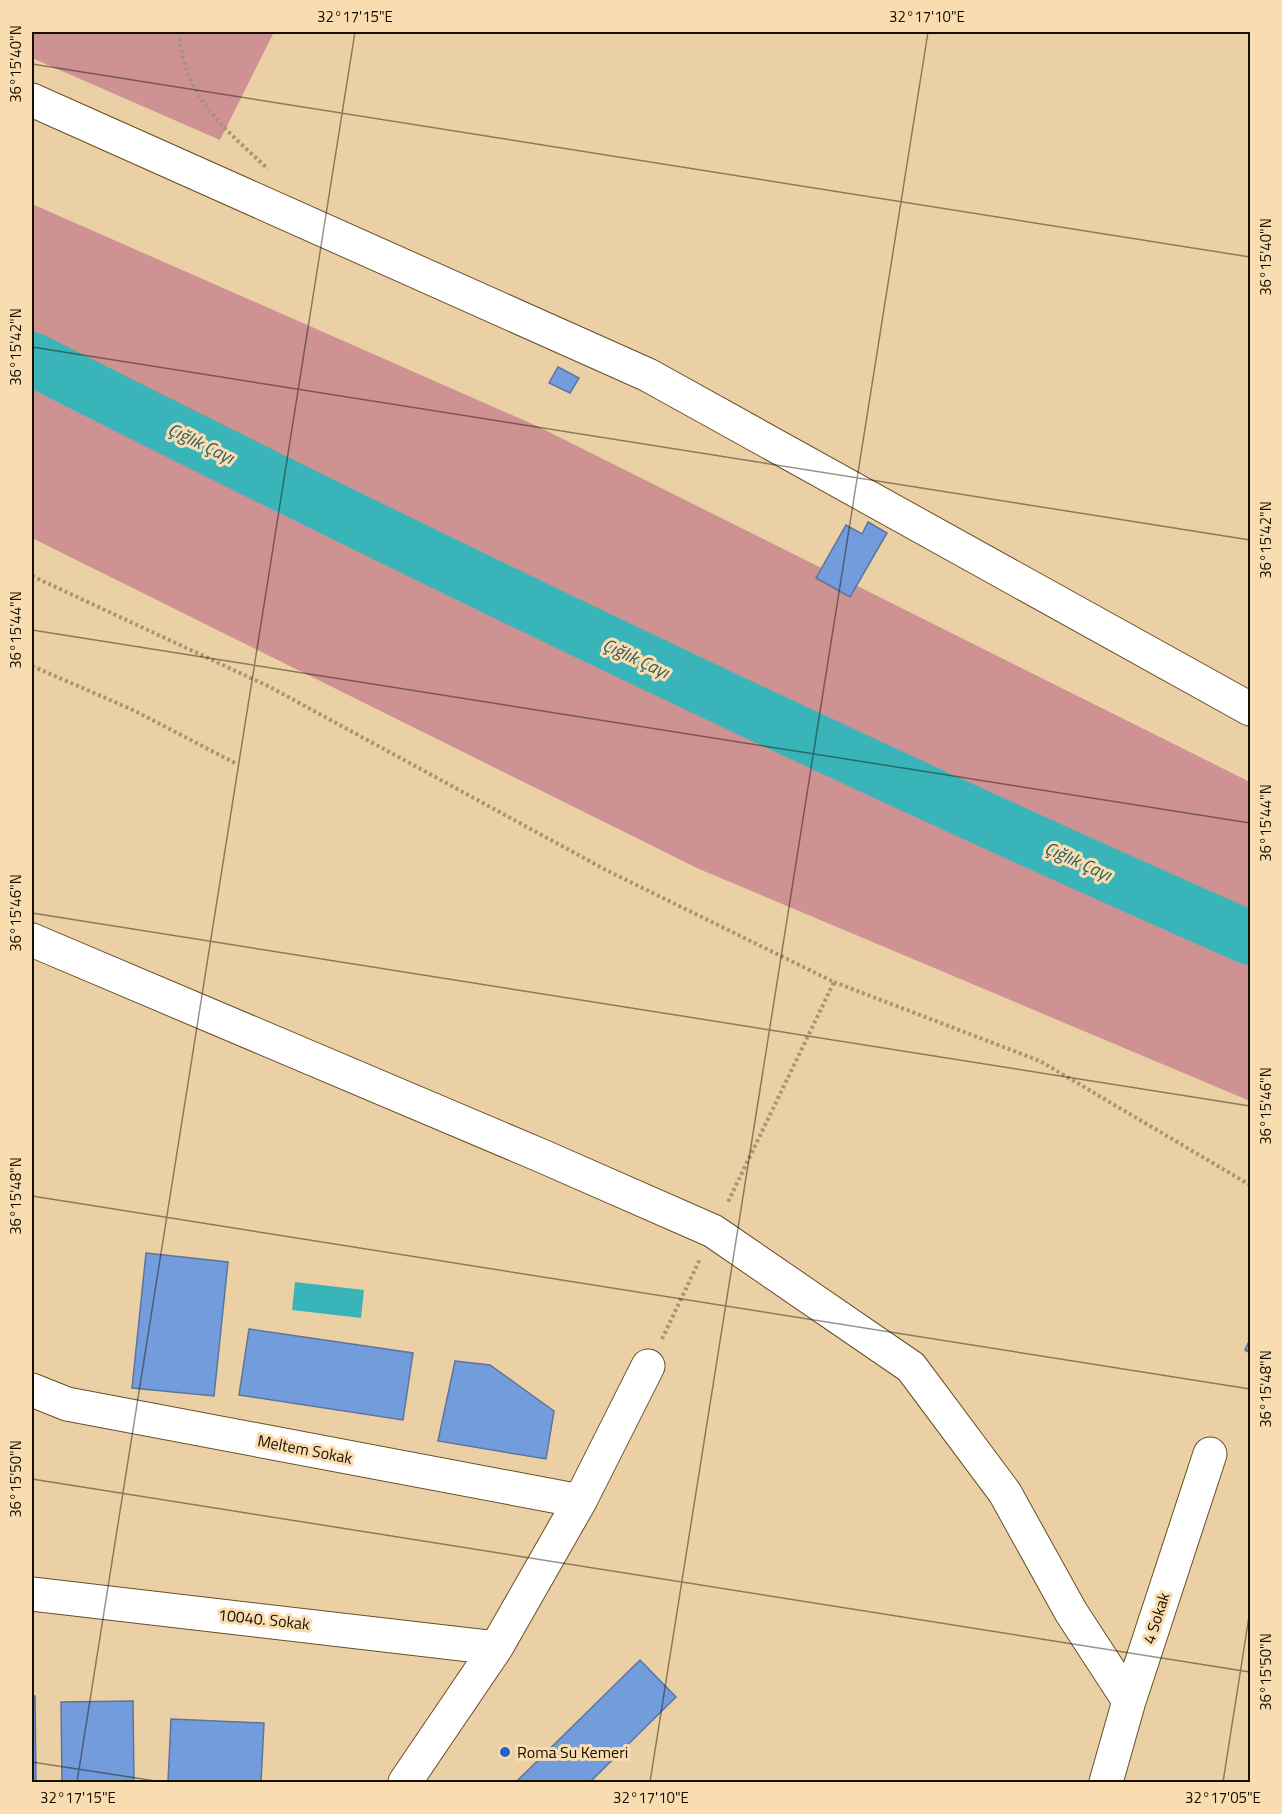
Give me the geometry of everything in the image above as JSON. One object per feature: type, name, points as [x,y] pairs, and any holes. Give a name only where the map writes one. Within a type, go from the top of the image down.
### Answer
[{"type":"street","points":[[32,100],[648,375],[1251,709]]},
{"type":"street","points":[[32,940],[543,1156],[713,1232],[911,1367],[1005,1492],[1071,1612],[1129,1701]]},
{"type":"street","points":[[405,1782],[496,1648],[580,1501],[648,1366]]},
{"type":"street","name":"Meltem Sokak","points":[[32,1390],[67,1404],[580,1501]]},
{"type":"street","name":"4 Sokak","points":[[1106,1782],[1129,1701],[1210,1454]]},
{"type":"street","name":"10040. Sokak","points":[[32,1594],[496,1648]]},
{"type":"path","points":[[179,32],[191,85],[219,124],[270,171]]},
{"type":"path","points":[[32,576],[270,687],[606,870],[834,982],[1041,1061],[1238,1180],[1251,1185]]},
{"type":"path","points":[[32,666],[133,710],[235,763]]},
{"type":"path","points":[[648,1366],[834,982]]},
{"type":"shaded area","points":[[32,32],[274,32],[220,140],[32,58]]},
{"type":"shaded area","points":[[32,204],[537,426],[1250,782],[1250,1101],[699,869],[32,538]]},
{"type":"water","points":[[295,1282],[364,1290],[361,1318],[292,1310]]},
{"type":"building","points":[[558,367],[579,378],[570,393],[549,383]]},
{"type":"building","points":[[868,522],[887,533],[850,597],[816,578],[846,525],[862,534]]},
{"type":"building","points":[[146,1253],[228,1262],[214,1396],[132,1388]]},
{"type":"building","points":[[249,1329],[413,1353],[403,1420],[239,1395]]},
{"type":"building","points":[[1250,1339],[1250,1353],[1245,1350]]},
{"type":"building","points":[[455,1361],[490,1365],[554,1411],[546,1459],[438,1441]]},
{"type":"building","points":[[640,1660],[676,1697],[590,1782],[516,1782]]},
{"type":"building","points":[[32,1696],[35,1696],[36,1782],[32,1782]]},
{"type":"building","points":[[133,1701],[134,1782],[62,1782],[61,1702]]},
{"type":"building","points":[[171,1719],[264,1723],[261,1782],[168,1782]]},
{"type":"waterway","name":"Çığlık Çayı","points":[[32,359],[334,510],[637,657],[942,800],[1250,938]]},
{"type":"place","name":"Roma Su Kemeri","points":[[505,1752]]}]
